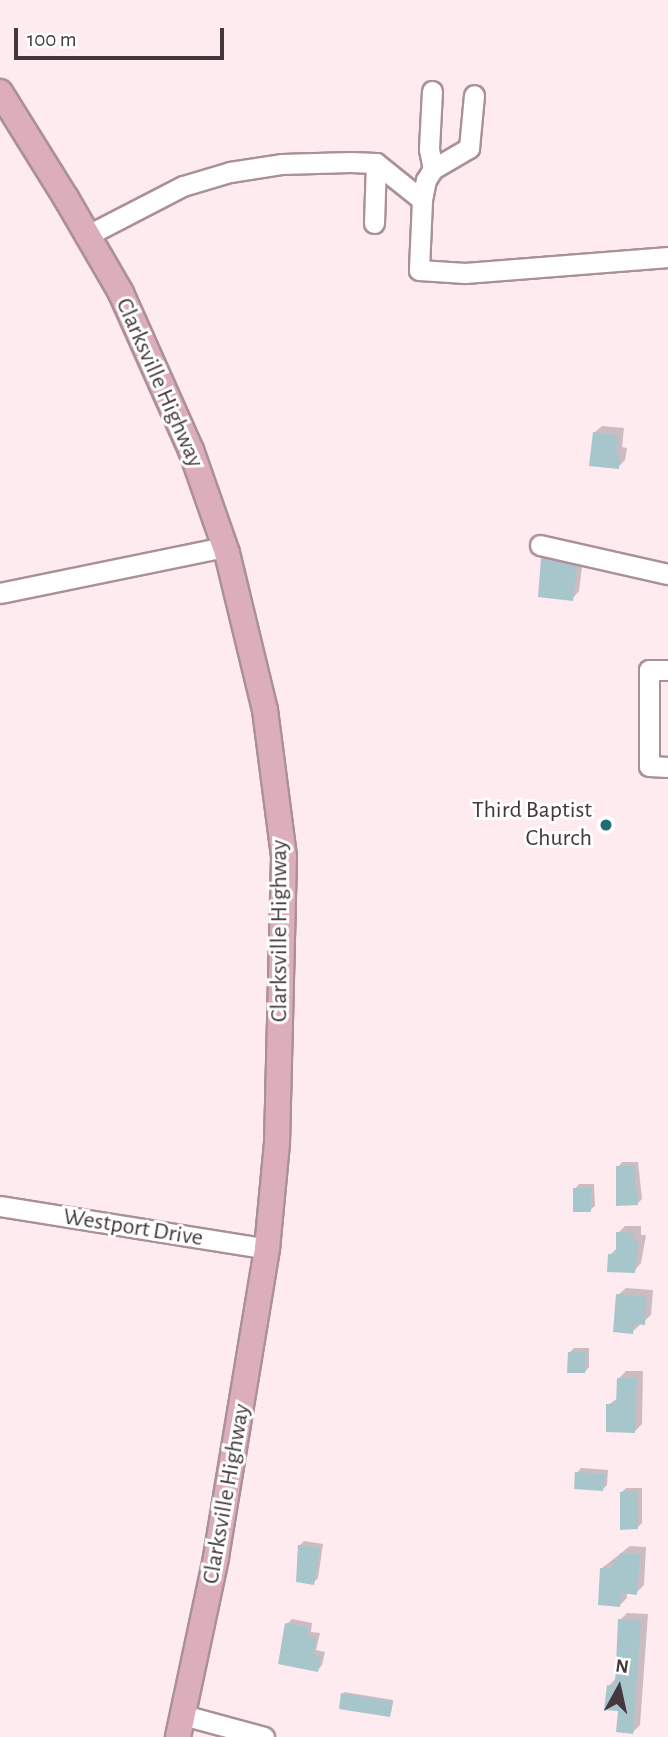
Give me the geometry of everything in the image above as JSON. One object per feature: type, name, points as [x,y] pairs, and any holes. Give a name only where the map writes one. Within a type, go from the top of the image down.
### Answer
[{"type":"main road","name":"Clarksville Highway","points":[[0,92],[121,293],[191,450],[225,547],[265,710],[284,857],[277,1143],[267,1249],[216,1558],[180,1726]]},
{"type":"street","points":[[432,91],[429,149],[433,169]]},
{"type":"street","points":[[474,94],[469,148],[433,169],[426,180],[422,200],[419,270],[465,273],[668,257]]},
{"type":"street","points":[[88,235],[183,186],[230,172],[282,164],[376,163],[422,200]]},
{"type":"street","points":[[374,223],[376,163]]},
{"type":"street","points":[[540,545],[668,574]]},
{"type":"street","points":[[0,593],[225,547]]},
{"type":"street","points":[[668,670],[649,670],[649,766],[668,767]]},
{"type":"street","name":"Westport Drive","points":[[0,1206],[267,1249]]},
{"type":"street","points":[[180,1726],[264,1737]]},
{"type":"building","points":[[593,432],[618,435],[616,454],[620,455],[619,469],[589,466]]},
{"type":"building","points":[[541,558],[577,566],[573,601],[538,597]]},
{"type":"building","points":[[616,1166],[634,1166],[638,1205],[616,1206]]},
{"type":"building","points":[[573,1188],[591,1188],[591,1212],[573,1212]]},
{"type":"building","points":[[616,1232],[634,1233],[634,1241],[639,1241],[635,1273],[607,1272],[608,1254],[616,1254]]},
{"type":"building","points":[[616,1294],[647,1297],[645,1325],[634,1324],[633,1334],[613,1332]]},
{"type":"building","points":[[568,1352],[585,1352],[585,1373],[567,1373]]},
{"type":"building","points":[[617,1378],[637,1378],[635,1433],[606,1432],[606,1404],[616,1404]]},
{"type":"building","points":[[575,1472],[605,1474],[603,1491],[574,1489]]},
{"type":"building","points":[[638,1491],[638,1529],[620,1530],[620,1492]]},
{"type":"building","points":[[298,1545],[320,1548],[314,1585],[296,1582]]},
{"type":"building","points":[[620,1553],[640,1554],[637,1595],[621,1593],[620,1607],[598,1605],[600,1568],[612,1568],[613,1560],[620,1560]]},
{"type":"building","points":[[618,1619],[641,1621],[633,1734],[616,1732],[618,1711],[604,1710],[607,1685],[615,1686]]},
{"type":"building","points":[[285,1623],[309,1627],[307,1636],[316,1638],[313,1655],[321,1656],[318,1672],[278,1664]]},
{"type":"building","points":[[341,1693],[393,1702],[390,1717],[339,1709]]},
{"type":"place","name":"Third Baptist Church","points":[[606,825]]}]
